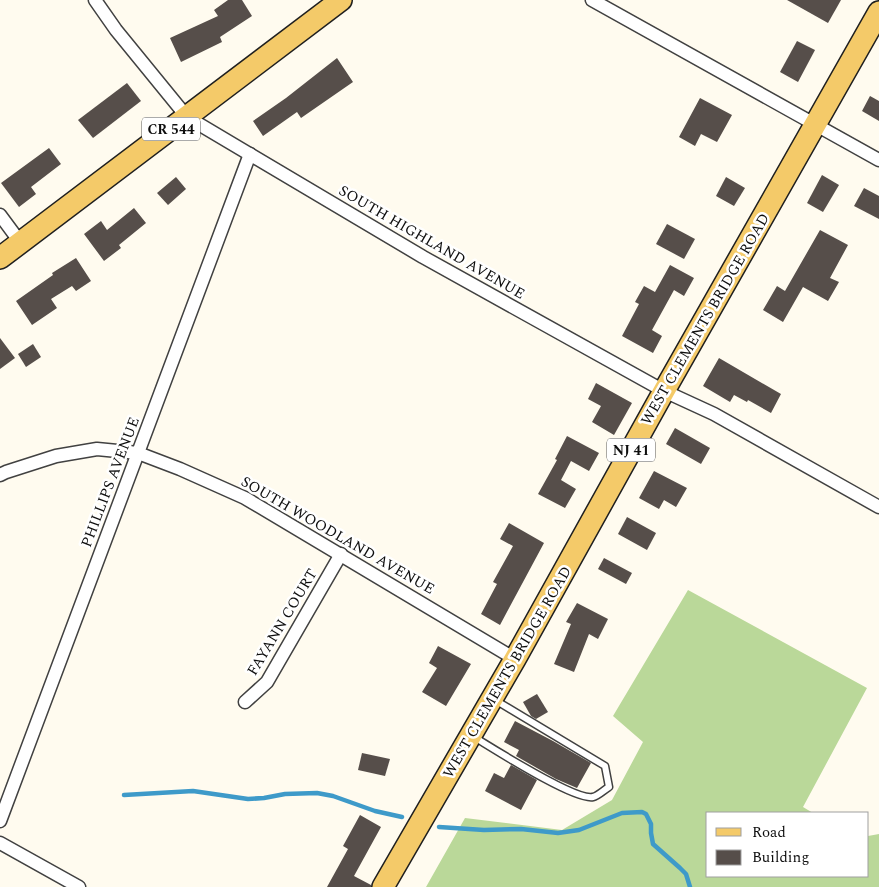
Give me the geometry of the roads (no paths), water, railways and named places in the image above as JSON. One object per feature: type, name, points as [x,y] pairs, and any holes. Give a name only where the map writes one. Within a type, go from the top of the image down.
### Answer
[{"type":"main road","name":"CR 544","points":[[0,258],[340,0]]},
{"type":"main road","name":"WEST CLEMENTS BRIDGE ROAD","points":[[383,887],[515,658],[879,12]]},
{"type":"street","points":[[95,0],[116,30],[187,117]]},
{"type":"street","points":[[592,0],[879,160]]},
{"type":"street","name":"SOUTH HIGHLAND AVENUE","points":[[187,117],[423,257],[664,391],[714,414],[879,507]]},
{"type":"street","name":"PHILLIPS AVENUE","points":[[0,821],[250,154]]},
{"type":"street","points":[[0,215],[20,242]]},
{"type":"street","name":"SOUTH WOODLAND AVENUE","points":[[0,475],[56,456],[97,449],[138,453],[180,468],[245,498],[515,658]]},
{"type":"street","name":"FAYANN COURT","points":[[246,702],[267,682],[340,554]]},
{"type":"street","points":[[0,843],[79,887]]},
{"type":"lane","points":[[471,735],[532,772],[578,795],[593,797],[609,786],[605,766],[492,698]]},
{"type":"waterway","points":[[124,795],[193,791],[248,799],[285,794],[317,793],[333,796],[375,811],[402,817]]},
{"type":"waterway","points":[[439,827],[484,830],[521,829],[558,833],[579,830],[622,813],[642,812],[646,814],[651,824],[653,844],[686,874],[690,887]]}]
